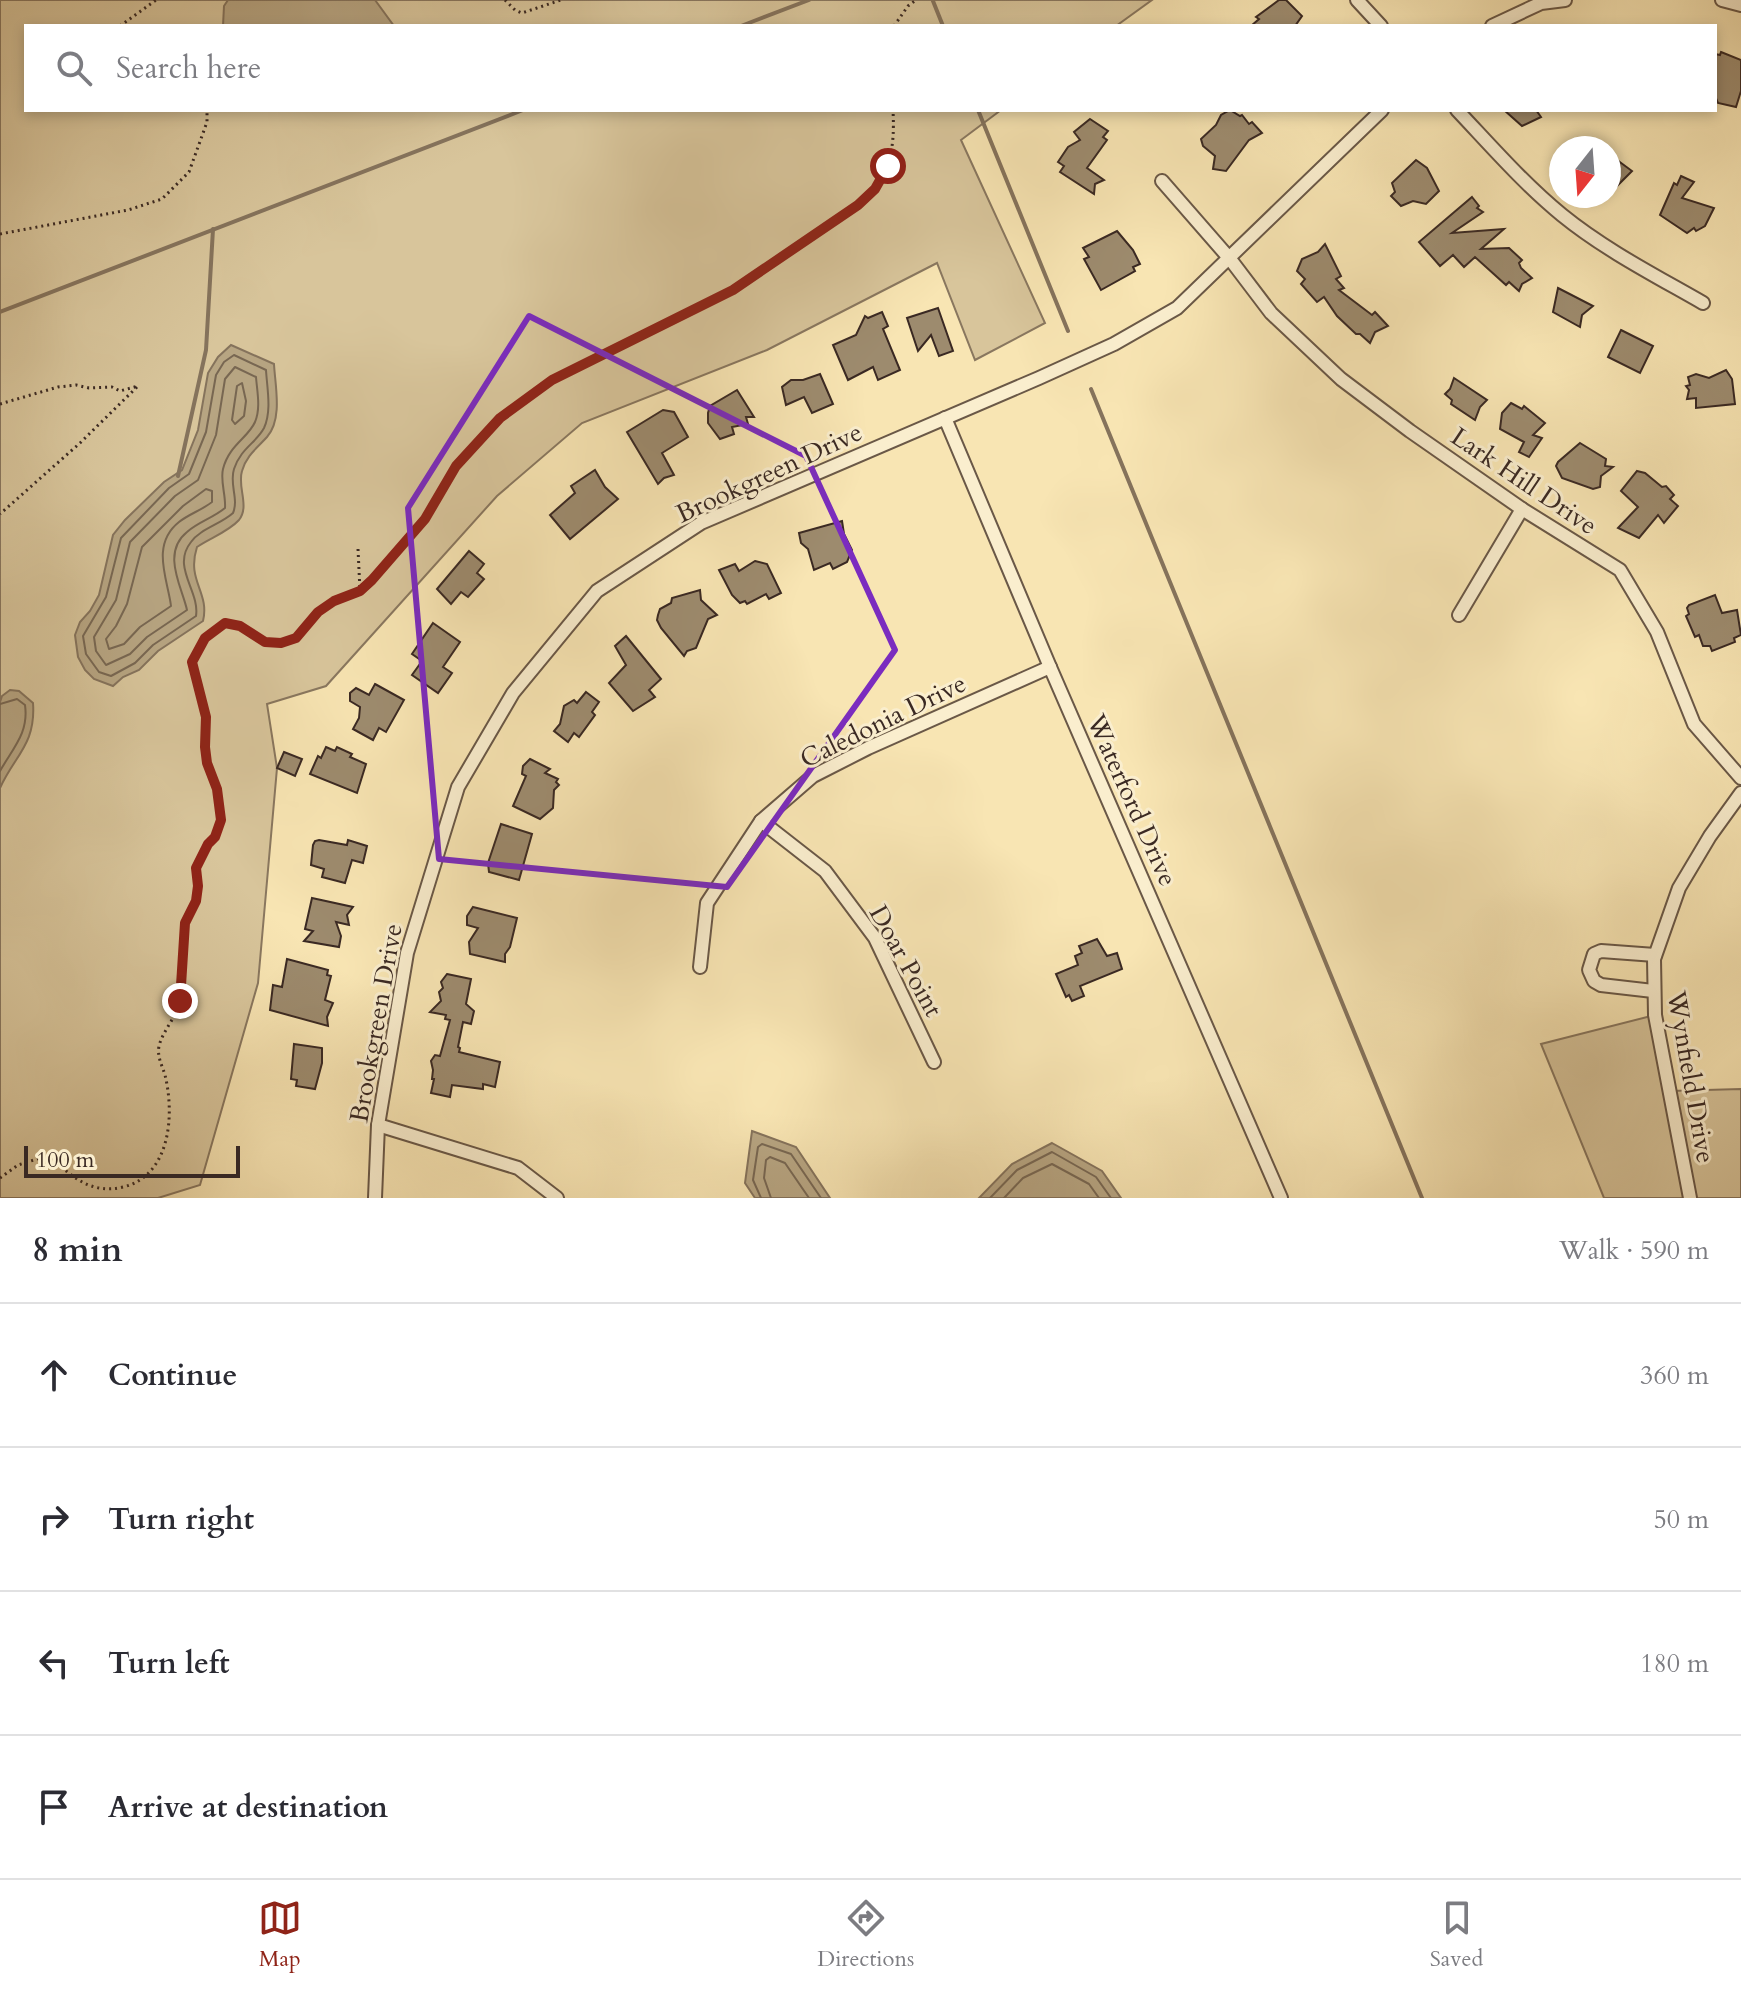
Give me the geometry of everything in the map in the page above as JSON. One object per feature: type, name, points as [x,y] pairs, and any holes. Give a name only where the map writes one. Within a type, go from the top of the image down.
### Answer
[{"type":"street","points":[[1357,0],[1379,24]]},
{"type":"street","points":[[1496,24],[1541,3],[1565,0]]},
{"type":"street","points":[[1722,0],[1741,5]]},
{"type":"street","name":"Brookgreen Drive","points":[[375,1198],[378,1125],[407,953],[458,787],[513,693],[597,591],[701,523],[1114,344],[1177,308],[1380,112]]},
{"type":"street","points":[[1459,112],[1516,173],[1562,215],[1621,255],[1703,303]]},
{"type":"street","name":"Lark Hill Drive","points":[[1162,181],[1230,259],[1271,313],[1341,379],[1522,509],[1620,570],[1657,632],[1694,724],[1741,778]]},
{"type":"street","name":"Waterford Drive","points":[[945,418],[1281,1198]]},
{"type":"street","points":[[1459,615],[1522,509]]},
{"type":"street","name":"Caledonia Drive","points":[[700,967],[707,903],[761,821],[813,776],[868,748],[1050,667]]},
{"type":"street","name":"Wynfield Drive","points":[[1690,1198],[1655,1015],[1655,955],[1679,888],[1710,836],[1741,793]]},
{"type":"street","name":"Doar Point","points":[[761,821],[825,871],[875,938],[934,1062]]},
{"type":"street","points":[[1653,991],[1601,985],[1594,981],[1589,970],[1594,954],[1601,951],[1655,955]]},
{"type":"street","points":[[378,1125],[518,1168],[557,1198]]},
{"type":"path","points":[[123,24],[156,0]]},
{"type":"path","points":[[505,0],[522,13],[561,0]]},
{"type":"path","points":[[895,24],[916,0]]},
{"type":"path","points":[[0,234],[128,210],[162,199],[189,172],[207,122],[207,112]]},
{"type":"path","points":[[0,1178],[18,1165],[50,1155],[68,1175],[89,1186],[116,1189],[138,1184],[154,1170],[165,1149],[168,1103],[165,1076],[158,1056],[159,1046],[180,1001],[185,923],[196,901],[196,868],[215,837],[221,820],[217,789],[207,763],[206,717],[192,662],[205,638],[225,623],[240,626],[265,642],[281,643],[296,638],[318,612],[334,601],[360,591],[425,519],[456,466],[500,418],[552,380],[733,290],[858,205],[875,189],[888,166],[892,152],[893,112]]},
{"type":"path","points":[[0,404],[58,387],[112,387],[120,391],[138,386],[0,514]]},
{"type":"path","points":[[358,549],[360,591]]},
{"type":"highlighted area","points":[[529,316],[806,456],[895,650],[727,887],[439,859],[408,508]]},
{"type":"shaded area","points":[[0,0],[1152,0],[1119,24],[24,24],[24,112],[998,112],[961,140],[1045,323],[975,360],[937,263],[767,350],[582,423],[497,496],[326,686],[267,704],[277,768],[258,983],[200,1185],[158,1198],[0,1198]]},
{"type":"shaded area","points":[[1655,1015],[1670,1091],[1741,1089],[1741,1198],[1604,1198],[1541,1044]]},
{"type":"water","points":[[228,0],[375,0],[393,24],[223,24],[224,6]]},
{"type":"water","points":[[231,345],[274,364],[277,412],[272,430],[244,466],[241,477],[242,515],[235,524],[197,547],[194,569],[203,602],[203,621],[113,686],[94,679],[78,657],[75,635],[80,622],[99,595],[113,535],[164,482],[182,470],[198,430],[208,373],[218,357]]},
{"type":"water","points":[[10,690],[19,691],[33,703],[33,717],[28,739],[0,788],[0,702]]},
{"type":"water","points":[[752,1131],[796,1147],[830,1198],[755,1198],[745,1183]]},
{"type":"water","points":[[1052,1143],[1102,1171],[1121,1198],[979,1198],[1012,1164]]},
{"type":"building","points":[[1279,0],[1286,0],[1302,16],[1296,24],[1253,24],[1259,19],[1256,17]]},
{"type":"building","points":[[1721,52],[1741,60],[1741,91],[1736,107],[1717,101],[1717,54]]},
{"type":"building","points":[[1233,112],[1242,115],[1262,133],[1249,140],[1226,171],[1213,169],[1215,156],[1203,146],[1201,139],[1216,125],[1221,115]]},
{"type":"building","points":[[1506,112],[1537,112],[1541,117],[1522,126]]},
{"type":"building","points":[[1090,119],[1108,131],[1103,137],[1107,140],[1087,168],[1104,180],[1095,184],[1094,194],[1060,172],[1064,166],[1058,162],[1068,147],[1080,140],[1074,132]]},
{"type":"building","points":[[1416,160],[1427,168],[1439,191],[1426,204],[1413,201],[1401,206],[1391,196],[1395,192],[1392,183]]},
{"type":"building","points":[[1621,163],[1632,171],[1621,182]]},
{"type":"building","points":[[1681,176],[1694,182],[1682,198],[1714,208],[1705,226],[1687,233],[1660,215],[1674,183],[1677,185]]},
{"type":"building","points":[[1472,197],[1479,206],[1477,208],[1483,212],[1452,233],[1504,229],[1481,249],[1509,248],[1522,260],[1519,263],[1521,268],[1532,278],[1522,284],[1519,291],[1509,282],[1506,285],[1475,257],[1464,267],[1453,255],[1440,266],[1419,242]]},
{"type":"building","points":[[1117,231],[1140,264],[1133,267],[1135,271],[1101,290],[1084,259],[1089,257],[1083,248]]},
{"type":"building","points":[[1325,244],[1341,276],[1336,279],[1344,288],[1339,290],[1372,315],[1375,312],[1388,326],[1375,332],[1370,343],[1337,316],[1324,297],[1317,302],[1301,284],[1305,279],[1297,271],[1302,259],[1318,252]]},
{"type":"building","points":[[1558,288],[1593,306],[1582,315],[1580,327],[1553,312]]},
{"type":"building","points":[[938,308],[953,351],[939,356],[931,335],[918,351],[907,318]]},
{"type":"building","points":[[882,312],[888,326],[883,329],[900,370],[878,380],[873,367],[848,380],[833,345],[856,335],[865,316],[868,318]]},
{"type":"building","points":[[1621,330],[1653,346],[1640,373],[1608,357]]},
{"type":"building","points":[[1726,370],[1732,379],[1735,404],[1696,408],[1696,398],[1687,399],[1688,377],[1696,374],[1709,378]]},
{"type":"building","points":[[820,374],[833,404],[812,413],[804,397],[786,405],[782,387],[791,380],[803,380]]},
{"type":"building","points":[[1454,378],[1487,400],[1480,407],[1475,420],[1451,404],[1452,400],[1445,394]]},
{"type":"building","points":[[737,390],[754,417],[746,417],[748,424],[732,427],[734,434],[720,439],[708,423],[710,406]]},
{"type":"building","points":[[1511,403],[1522,409],[1524,406],[1545,423],[1533,435],[1542,438],[1529,457],[1519,452],[1524,442],[1500,429],[1502,413]]},
{"type":"building","points":[[663,410],[674,412],[688,437],[662,453],[674,475],[658,484],[627,432]]},
{"type":"building","points":[[1580,443],[1606,459],[1605,466],[1613,467],[1601,476],[1600,487],[1593,489],[1562,478],[1556,466]]},
{"type":"building","points":[[595,470],[605,487],[618,499],[570,539],[550,515],[575,493],[571,486]]},
{"type":"building","points":[[1637,471],[1645,473],[1662,487],[1666,486],[1674,495],[1670,499],[1678,506],[1664,523],[1658,515],[1639,538],[1618,528],[1638,507],[1621,491]]},
{"type":"building","points":[[842,521],[852,550],[847,562],[833,569],[830,563],[814,570],[799,533]]},
{"type":"building","points":[[469,551],[484,564],[477,573],[484,579],[468,597],[461,592],[451,604],[437,589]]},
{"type":"building","points":[[755,561],[767,564],[781,593],[769,599],[766,594],[747,604],[745,601],[740,603],[732,595],[719,570],[735,564],[739,571]]},
{"type":"building","points":[[700,590],[701,600],[717,615],[708,619],[696,648],[687,651],[684,656],[661,628],[658,615],[660,609],[671,603],[672,598]]},
{"type":"building","points":[[1715,595],[1722,613],[1737,610],[1741,635],[1734,638],[1735,642],[1712,651],[1710,646],[1703,646],[1699,635],[1695,637],[1686,616],[1689,605]]},
{"type":"building","points":[[433,623],[460,642],[443,667],[452,673],[438,693],[412,675],[422,661],[412,654]]},
{"type":"building","points":[[626,636],[661,679],[649,690],[655,697],[633,711],[609,683],[626,665],[615,646]]},
{"type":"building","points":[[375,684],[404,700],[386,732],[379,728],[373,740],[353,729],[360,707],[350,701],[350,693],[356,688],[369,695]]},
{"type":"building","points":[[586,692],[599,702],[592,712],[595,715],[579,737],[574,733],[568,742],[554,731],[560,724],[564,706],[574,700],[577,703]]},
{"type":"building","points":[[326,747],[335,751],[337,747],[366,764],[357,793],[310,774]]},
{"type":"building","points":[[284,752],[302,759],[295,776],[277,768]]},
{"type":"building","points":[[530,759],[550,769],[545,773],[558,779],[556,782],[559,785],[554,790],[553,808],[540,819],[513,806],[526,776],[522,774],[523,766]]},
{"type":"building","points":[[501,824],[532,834],[519,880],[489,872],[488,863]]},
{"type":"building","points":[[319,840],[347,845],[348,840],[367,846],[363,863],[352,860],[345,883],[322,877],[324,869],[311,865],[313,845]]},
{"type":"building","points":[[312,898],[353,907],[347,915],[349,925],[336,922],[341,936],[339,947],[304,941],[313,931],[305,929]]},
{"type":"building","points":[[473,907],[517,918],[505,962],[470,954],[469,942],[478,928],[467,925],[467,916]]},
{"type":"building","points":[[1097,939],[1107,956],[1117,953],[1122,969],[1080,986],[1084,996],[1072,1001],[1069,995],[1066,997],[1056,974],[1078,965],[1075,956],[1082,953],[1079,946]]},
{"type":"building","points":[[287,959],[328,970],[327,975],[331,976],[325,1000],[333,1003],[327,1017],[328,1026],[270,1010],[273,985],[282,987]]},
{"type":"building","points":[[447,974],[471,979],[466,1004],[474,1011],[471,1024],[463,1022],[459,1052],[500,1062],[495,1087],[483,1084],[483,1089],[452,1085],[450,1097],[431,1093],[434,1079],[431,1061],[435,1055],[440,1056],[450,1020],[445,1019],[446,1015],[430,1012],[441,1001],[441,982]]},
{"type":"building","points":[[294,1044],[322,1048],[322,1063],[315,1089],[296,1086],[297,1080],[291,1079]]},
{"type":"waterway","points":[[746,24],[809,0]]},
{"type":"waterway","points":[[933,1],[942,24]]},
{"type":"waterway","points":[[0,312],[518,112]]},
{"type":"waterway","points":[[979,112],[1068,331]]},
{"type":"waterway","points":[[178,476],[206,350],[213,229]]},
{"type":"waterway","points":[[1091,389],[1422,1198]]},
{"type":"route","points":[[180,1001],[185,923],[196,901],[196,868],[215,837],[221,820],[217,789],[207,763],[206,717],[192,662],[205,638],[225,623],[240,626],[265,642],[281,643],[296,638],[318,612],[334,601],[360,591],[372,580],[425,519],[456,466],[500,418],[552,380],[733,290],[858,205],[875,189],[888,166]]}]
